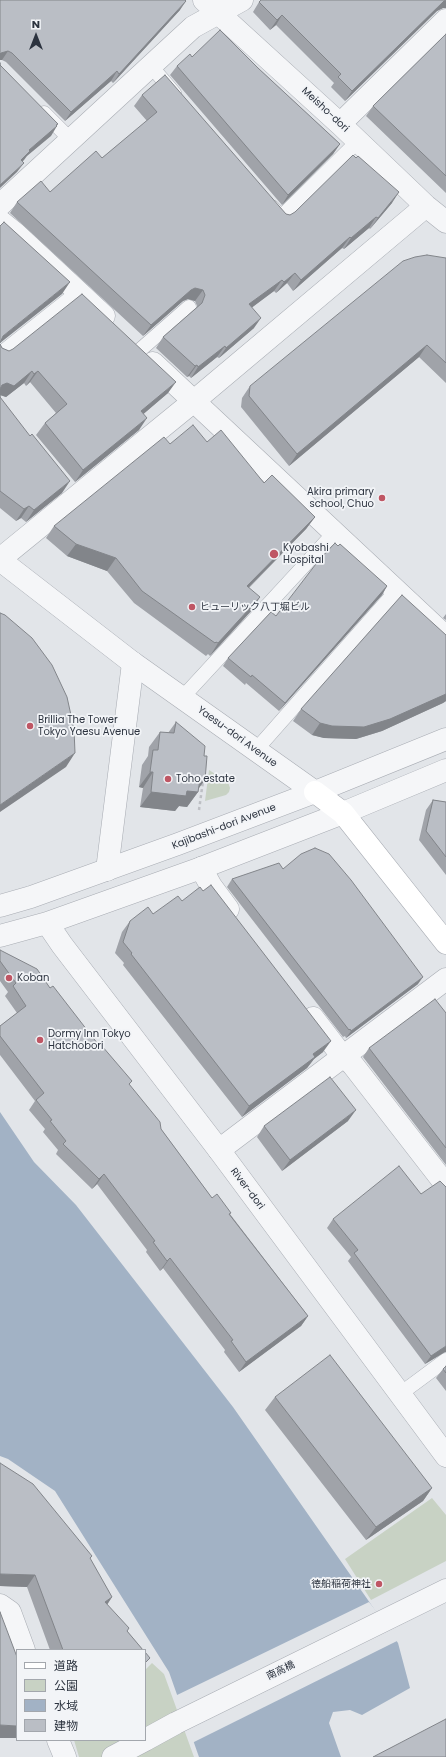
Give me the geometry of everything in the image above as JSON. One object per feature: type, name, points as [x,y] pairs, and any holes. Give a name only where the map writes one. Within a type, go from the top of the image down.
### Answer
[{"type":"main road","name":"Yaesu-dori Avenue","points":[[315,792],[343,813],[446,943]]},
{"type":"street","points":[[0,206],[193,27],[211,7],[242,0]]},
{"type":"street","name":"Meisho-dori","points":[[211,7],[340,124],[426,206],[446,222]]},
{"type":"street","points":[[340,124],[446,20]]},
{"type":"street","points":[[0,559],[71,491],[194,401],[426,206]]},
{"type":"street","points":[[0,221],[15,233],[446,637]]},
{"type":"street","name":"Yaesu-dori Avenue","points":[[0,559],[133,663],[255,751],[315,792]]},
{"type":"street","points":[[107,870],[133,663]]},
{"type":"street","name":"Kajibashi-dori Avenue","points":[[0,906],[107,870],[315,792],[446,739]]},
{"type":"street","points":[[0,936],[47,923],[201,868],[343,813],[446,770]]},
{"type":"street","points":[[201,868],[211,886],[240,923]]},
{"type":"street","name":"River-dori","points":[[47,923],[446,1456]]},
{"type":"street","points":[[218,1150],[446,979]]},
{"type":"street","points":[[302,1004],[336,1048],[353,1065],[446,1185]]},
{"type":"street","name":"南高橋","points":[[146,1739],[176,1723],[446,1590]]},
{"type":"street","points":[[0,1605],[10,1612],[24,1649]]},
{"type":"street","points":[[58,1741],[64,1757]]},
{"type":"street","name":"南高橋","points":[[113,1757],[143,1741]]},
{"type":"lane","points":[[151,66],[182,102]]},
{"type":"lane","points":[[33,101],[71,140]]},
{"type":"lane","points":[[265,199],[281,217],[358,141]]},
{"type":"lane","points":[[0,354],[78,292]]},
{"type":"lane","points":[[140,350],[189,307]]},
{"type":"lane","points":[[182,698],[334,532]]},
{"type":"lane","points":[[255,751],[397,590]]},
{"type":"lane","points":[[400,1394],[446,1360]]},
{"type":"path","points":[[199,812],[204,774]]},
{"type":"green space","points":[[209,770],[228,782],[230,788],[226,795],[205,801]]},
{"type":"green space","points":[[432,1498],[446,1515],[446,1561],[371,1600],[345,1559]]},
{"type":"green space","points":[[152,1663],[164,1674],[194,1757],[79,1757],[74,1741],[146,1741],[146,1669]]},
{"type":"water","points":[[0,1112],[34,1162],[76,1205],[233,1407],[398,1643],[410,1688],[362,1715],[350,1710],[333,1712],[329,1723],[341,1757],[199,1757],[169,1672],[55,1491],[8,1459],[0,1456]]},
{"type":"pier","points":[[369,1602],[399,1640],[192,1743],[175,1696]]},
{"type":"building","points":[[0,0],[186,1],[119,74],[117,71],[71,112],[12,53],[8,51],[0,54]]},
{"type":"building","points":[[261,0],[446,0],[352,91],[338,77],[341,74],[282,15],[277,20],[259,2]]},
{"type":"building","points":[[220,30],[258,68],[340,144],[288,195],[177,66],[190,54],[192,57]]},
{"type":"building","points":[[446,34],[446,176],[373,106]]},
{"type":"building","points":[[0,65],[58,124],[29,150],[30,151],[21,160],[24,163],[0,185]]},
{"type":"building","points":[[165,75],[286,214],[290,215],[295,212],[353,155],[356,158],[358,156],[399,192],[378,218],[376,217],[351,238],[350,237],[301,280],[295,273],[284,282],[282,280],[249,304],[261,318],[226,348],[225,346],[198,367],[163,337],[202,303],[205,295],[203,290],[195,288],[191,290],[151,325],[17,202],[41,181],[50,192],[96,151],[102,158],[157,112],[142,95]]},
{"type":"building","points":[[4,222],[70,282],[3,336],[0,343],[0,226]]},
{"type":"building","points":[[427,255],[446,258],[446,363],[427,345],[297,454],[249,396],[250,386],[403,261]]},
{"type":"building","points":[[82,294],[176,382],[141,411],[147,418],[83,470],[45,423],[67,404],[38,371],[34,374],[32,371],[14,386],[7,383],[2,385],[0,389],[0,344],[2,348],[9,351],[13,349]]},
{"type":"building","points":[[0,397],[30,436],[32,434],[70,481],[34,510],[29,506],[24,509],[0,491]]},
{"type":"building","points":[[193,425],[207,442],[221,430],[264,483],[272,475],[315,517],[247,586],[260,597],[218,643],[215,643],[142,591],[116,558],[76,544],[54,526],[164,437],[170,444]]},
{"type":"building","points":[[335,543],[338,546],[340,544],[387,586],[285,703],[252,675],[251,677],[228,658],[271,612],[276,616],[319,560]]},
{"type":"building","points":[[402,595],[446,635],[446,694],[390,719],[364,727],[332,726],[320,723],[301,709]]},
{"type":"building","name":"Brillia The Tower Tokyo Yaesu Avenue","points":[[0,613],[5,615],[32,638],[52,665],[67,697],[74,729],[75,753],[0,805]]},
{"type":"building","name":"Toho estate","points":[[176,722],[205,746],[204,756],[207,756],[205,780],[200,779],[198,792],[187,791],[186,796],[151,792],[153,772],[150,772],[153,750],[158,750],[160,732],[174,733]]},
{"type":"building","points":[[433,800],[446,802],[446,857],[426,831]]},
{"type":"building","points":[[315,848],[329,854],[351,880],[423,977],[351,1031],[232,879],[279,863],[283,869],[301,854]]},
{"type":"building","points":[[211,885],[331,1041],[313,1054],[315,1057],[249,1106],[123,942],[130,921],[148,907],[153,914],[178,896],[182,901],[200,887],[203,891]]},
{"type":"building","points":[[0,950],[37,969],[50,988],[53,986],[101,1048],[102,1046],[132,1081],[129,1084],[160,1122],[161,1129],[212,1198],[217,1194],[231,1213],[229,1214],[308,1316],[246,1362],[231,1341],[233,1340],[170,1258],[167,1261],[153,1242],[155,1241],[104,1174],[99,1179],[63,1144],[66,1141],[36,1100],[44,1093],[0,1036],[0,1026],[26,1006],[13,986],[16,983],[0,961]]},
{"type":"building","points":[[435,999],[446,1013],[446,1148],[369,1048]]},
{"type":"building","points":[[330,1077],[356,1110],[290,1160],[264,1126]]},
{"type":"building","points":[[399,1166],[421,1194],[440,1181],[446,1187],[446,1346],[431,1356],[354,1253],[358,1250],[333,1219]]},
{"type":"building","points":[[330,1355],[432,1488],[376,1527],[275,1397]]},
{"type":"building","points":[[446,1366],[446,1373],[443,1369]]},
{"type":"building","points":[[0,1463],[33,1484],[92,1556],[90,1558],[112,1597],[105,1602],[129,1628],[127,1631],[142,1649],[63,1649],[35,1575],[0,1574]]},
{"type":"building","points":[[0,1612],[16,1654],[16,1726],[0,1725]]},
{"type":"building","points":[[146,1653],[150,1658],[146,1662]]},
{"type":"building","points":[[446,1719],[446,1757],[373,1757]]},
{"type":"place","name":"Akira primary school, Chuo","points":[[382,498]]},
{"type":"place","name":"Kyobashi Hospital","points":[[274,554]]},
{"type":"place","name":"ヒューリック八丁堀ビル","points":[[192,607]]},
{"type":"place","name":"Brillia The Tower Tokyo Yaesu Avenue","points":[[30,726]]},
{"type":"place","name":"Toho estate","points":[[168,779]]},
{"type":"place","name":"Koban","points":[[9,978]]},
{"type":"place","name":"Dormy Inn Tokyo Hatchobori","points":[[40,1040]]},
{"type":"place","name":"徳船稲荷神社","points":[[379,1584]]}]
